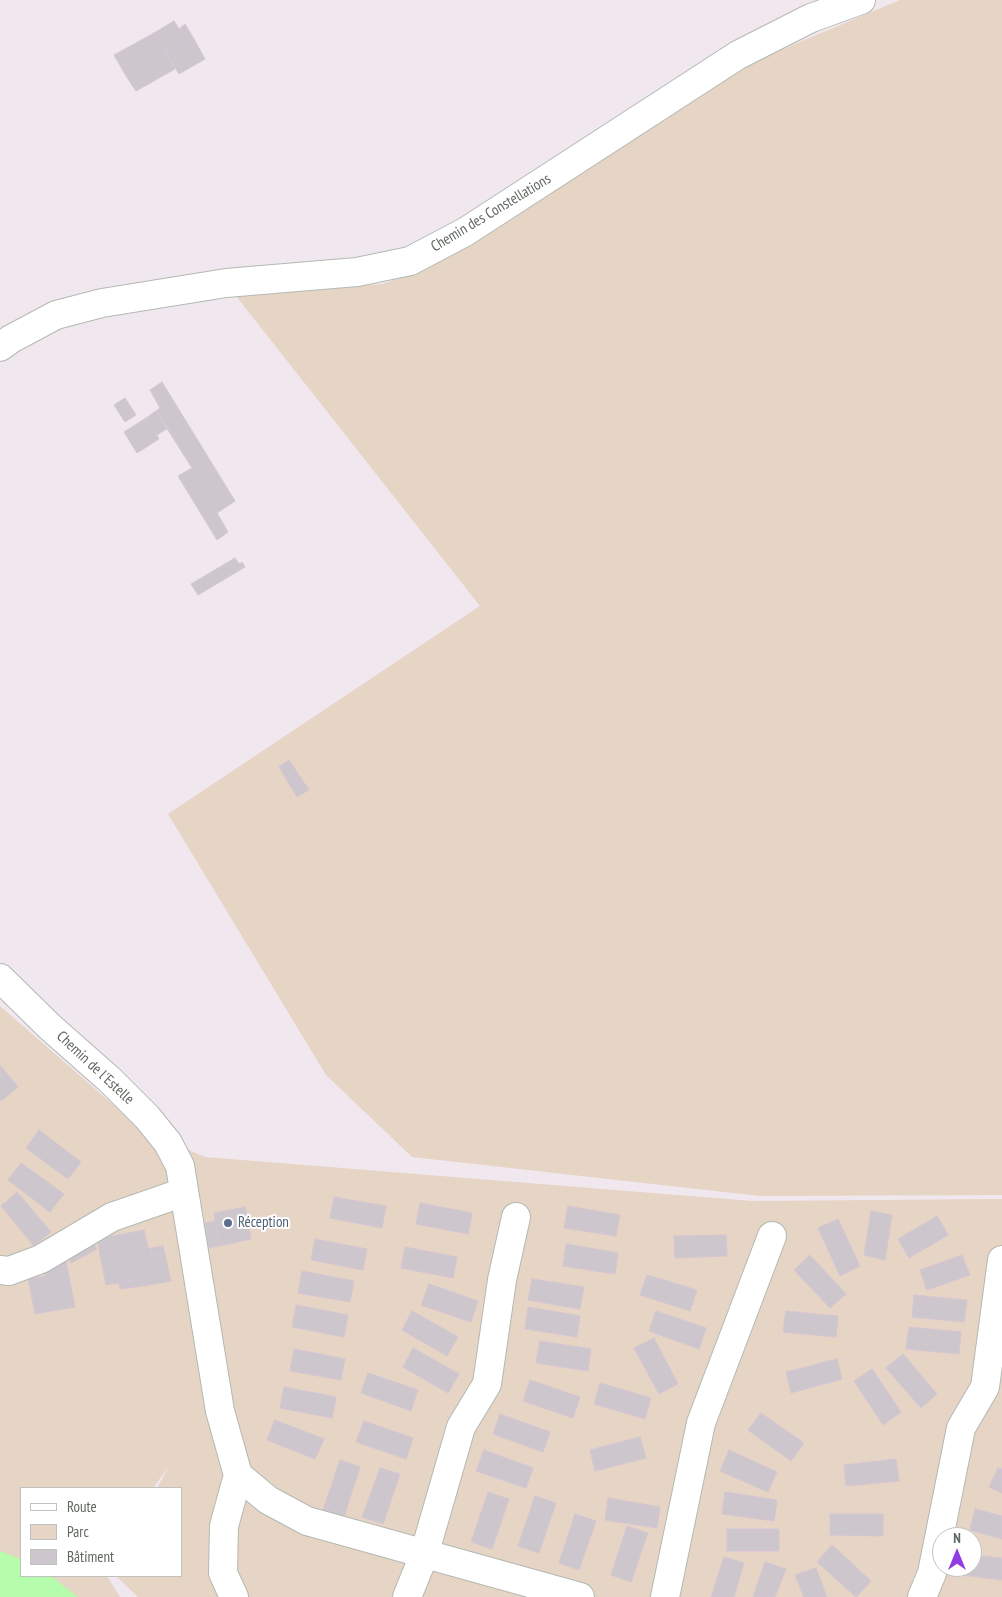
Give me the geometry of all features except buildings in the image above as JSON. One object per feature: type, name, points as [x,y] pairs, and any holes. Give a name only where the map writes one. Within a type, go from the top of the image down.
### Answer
[{"type":"street","name":"Chemin des Constellations","points":[[0,347],[56,315],[102,303],[226,283],[357,272],[410,261],[465,232],[738,55],[811,18],[861,0]]},
{"type":"street","name":"Chemin de l'Estelle","points":[[0,978],[50,1027],[110,1080],[168,1143],[182,1179],[220,1411],[238,1475]]},
{"type":"street","points":[[0,1270],[9,1271],[41,1259],[182,1179]]},
{"type":"street","points":[[407,1597],[424,1555],[461,1427],[486,1384],[502,1280],[516,1217]]},
{"type":"street","points":[[665,1597],[701,1423],[772,1236]]},
{"type":"street","points":[[922,1597],[932,1573],[962,1428],[985,1387],[1002,1260]]},
{"type":"street","points":[[234,1597],[222,1573],[224,1526],[238,1475],[268,1500],[307,1522],[580,1597]]},
{"type":"green space","points":[[900,0],[1002,0],[1002,1195],[760,1196],[412,1157],[326,1075],[168,814],[480,606],[236,296],[382,284],[425,270],[733,70]]},
{"type":"green space","points":[[0,1006],[141,1129],[205,1157],[752,1201],[1002,1199],[1002,1597],[138,1597],[117,1577],[182,1577],[182,1487],[158,1487],[169,1466],[154,1487],[20,1487],[20,1577],[108,1577],[120,1597],[0,1597]]},
{"type":"shaded area","points":[[0,1551],[20,1559],[20,1577],[52,1577],[78,1597],[0,1597]]},
{"type":"place","name":"Réception","points":[[228,1223]]}]
